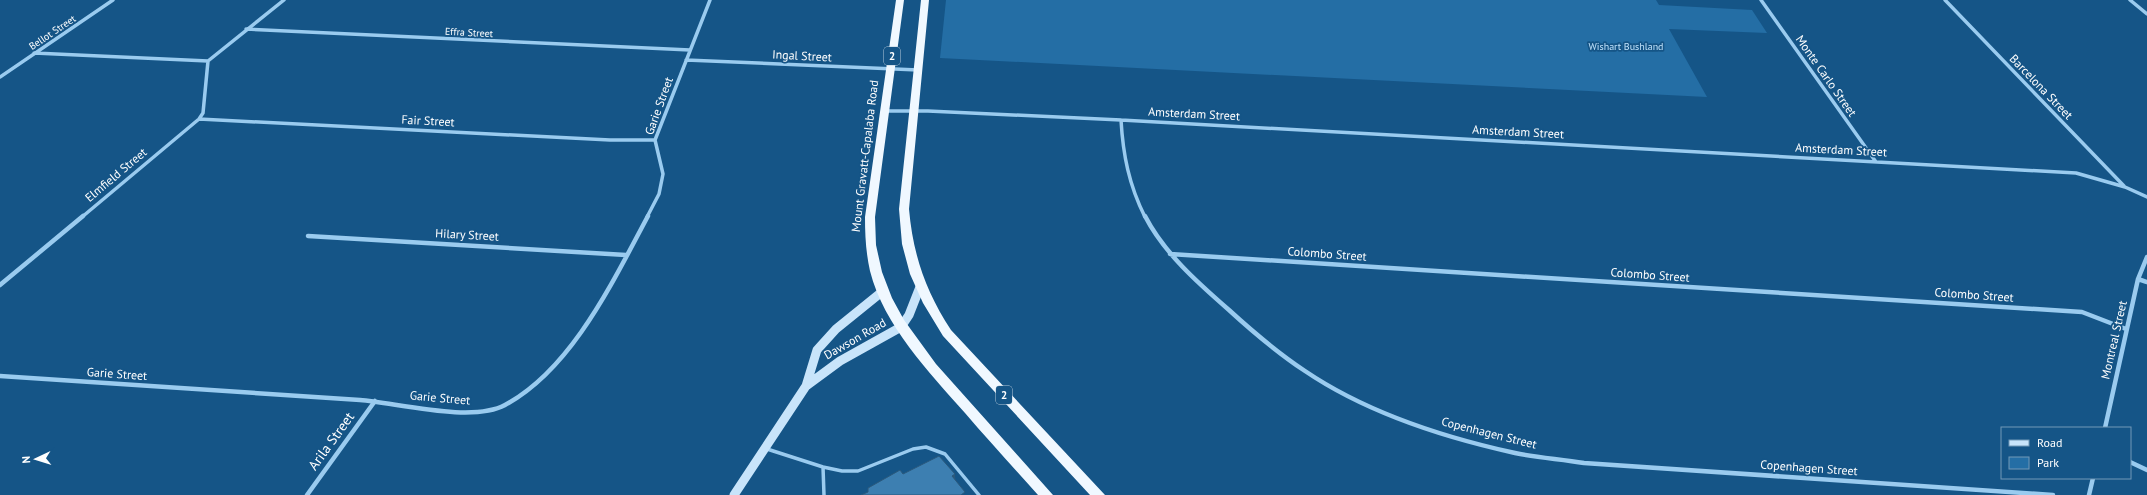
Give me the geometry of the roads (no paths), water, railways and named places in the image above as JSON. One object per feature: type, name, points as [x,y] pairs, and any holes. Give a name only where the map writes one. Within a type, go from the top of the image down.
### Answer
[{"type":"highway","name":"Mount Gravatt-Capalaba Road","points":[[900,0],[884,111],[869,234],[873,261],[883,291],[901,327],[925,359],[1046,495]]},
{"type":"highway","name":"2","points":[[925,0],[904,209],[910,260],[920,287],[932,311],[965,353],[1098,495]]},
{"type":"main road","name":"Dawson Road","points":[[806,386],[840,361],[901,327],[911,310],[920,287]]},
{"type":"main road","name":"Dawson Road","points":[[734,495],[806,386],[817,350],[825,339],[883,291]]},
{"type":"street","name":"Bellot Street","points":[[0,77],[113,0]]},
{"type":"street","points":[[34,54],[208,61],[284,0]]},
{"type":"street","name":"Garie Street","points":[[0,376],[375,401],[471,411],[501,407],[517,398],[538,381],[589,320],[660,194],[663,174],[655,140],[710,0]]},
{"type":"street","name":"Monte Carlo Street","points":[[1761,0],[1876,162]]},
{"type":"street","name":"Barcelona Street","points":[[1945,0],[2125,187]]},
{"type":"street","points":[[2130,0],[2147,14]]},
{"type":"street","name":"Effra Street","points":[[246,29],[690,50]]},
{"type":"street","name":"Ingal Street","points":[[686,60],[918,70]]},
{"type":"street","points":[[199,119],[203,113],[208,61]]},
{"type":"street","name":"Amsterdam Street","points":[[884,111],[1121,120],[2076,173],[2125,187],[2147,197]]},
{"type":"street","name":"Fair Street","points":[[199,119],[610,140],[655,140]]},
{"type":"street","name":"Elmfield Street","points":[[0,285],[199,119]]},
{"type":"street","name":"Copenhagen Street","points":[[1121,120],[1124,157],[1129,181],[1138,204],[1170,254],[1213,297],[1272,347],[1306,371],[1347,396],[1394,416],[1455,437],[1517,453],[1584,462],[2053,495]]},
{"type":"street","name":"Hilary Street","points":[[308,236],[626,255]]},
{"type":"street","name":"Colombo Street","points":[[1170,254],[2082,312],[2126,329]]},
{"type":"street","name":"Montreal Street","points":[[2105,427],[2138,279],[2147,257]]},
{"type":"street","points":[[2138,279],[2147,282]]},
{"type":"street","name":"Arila Street","points":[[307,495],[375,401]]},
{"type":"street","points":[[2131,462],[2147,470]]},
{"type":"street","points":[[2089,495],[2093,479]]},
{"type":"lane","points":[[765,448],[823,467],[842,471],[858,471],[913,449],[926,447],[945,454],[979,495]]},
{"type":"lane","points":[[823,467],[824,495]]},
{"type":"park label","name":"Wishart Bushland","points":[[1626,46]]}]
